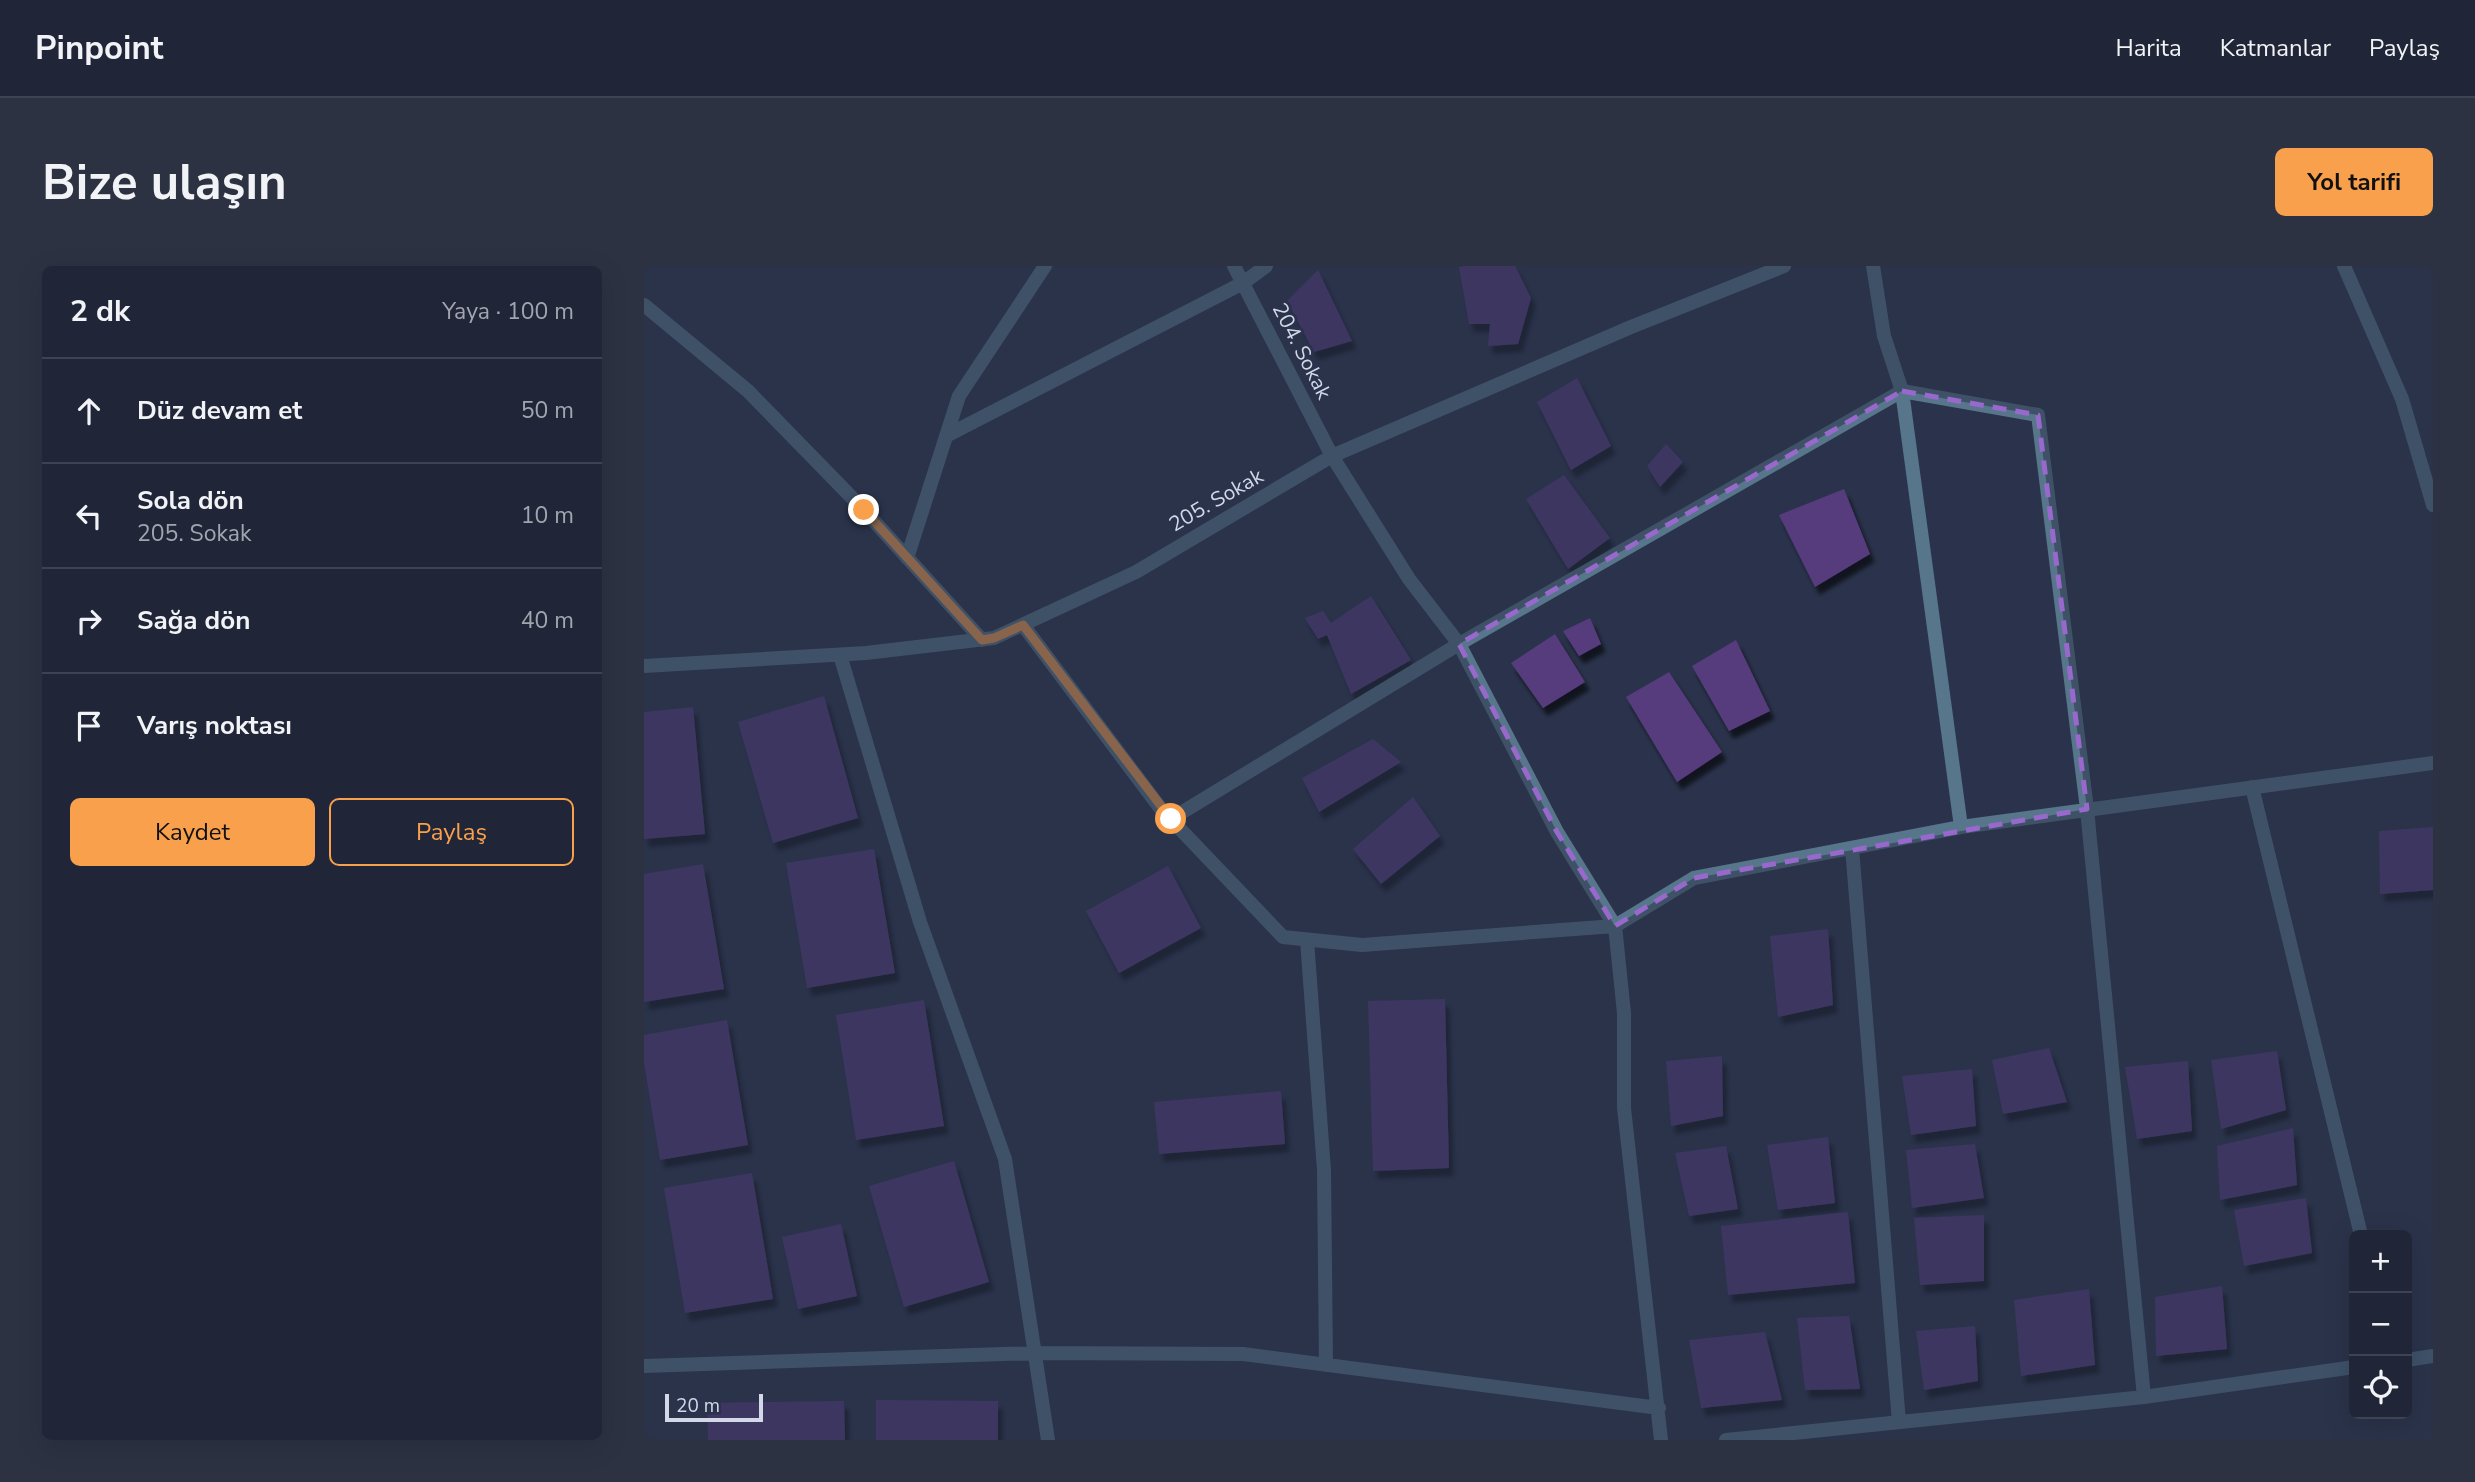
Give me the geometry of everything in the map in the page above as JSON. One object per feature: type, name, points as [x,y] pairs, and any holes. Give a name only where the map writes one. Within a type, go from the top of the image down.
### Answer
[{"type":"street","points":[[907,558],[959,396],[1045,266]]},
{"type":"street","name":"204. Sokak","points":[[1234,266],[1332,456],[1409,579],[1459,644],[1557,832],[1615,926]]},
{"type":"street","points":[[946,436],[1243,283],[1266,266]]},
{"type":"street","name":"205. Sokak","points":[[644,666],[840,655],[994,638],[1136,572],[1332,456],[1631,327],[1784,266]]},
{"type":"street","points":[[1873,266],[1884,336],[1902,391],[1961,827]]},
{"type":"street","points":[[2344,266],[2402,399],[2433,505]]},
{"type":"street","points":[[644,305],[748,391],[982,640]]},
{"type":"street","points":[[1171,819],[1459,644],[1902,391],[2038,415],[2087,809],[2144,1397]]},
{"type":"street","points":[[1023,625],[1171,819],[1283,937],[1307,940],[1363,945],[1615,926],[1694,878],[1961,827],[2433,763]]},
{"type":"street","points":[[840,655],[920,922],[1005,1159],[1048,1440]]},
{"type":"street","points":[[2252,787],[2360,1230]]},
{"type":"street","points":[[1852,848],[1899,1422]]},
{"type":"street","points":[[1615,926],[1625,1013],[1624,1108],[1661,1440]]},
{"type":"street","points":[[1307,940],[1324,1170],[1326,1365]]},
{"type":"street","points":[[644,1366],[1035,1353],[1243,1354],[1659,1408]]},
{"type":"street","points":[[2412,1359],[2433,1356]]},
{"type":"street","points":[[1726,1440],[2144,1397],[2349,1368]]},
{"type":"highlighted area","points":[[1902,391],[2038,415],[2087,809],[1694,878],[1615,926],[1557,832],[1459,644]]},
{"type":"building","points":[[1515,266],[1531,298],[1518,344],[1488,346],[1490,324],[1469,324],[1459,267]]},
{"type":"building","points":[[1318,270],[1352,341],[1314,352],[1287,301]]},
{"type":"building","points":[[1577,378],[1611,446],[1571,470],[1537,402]]},
{"type":"building","points":[[1666,444],[1683,462],[1660,487],[1647,466]]},
{"type":"building","points":[[1564,475],[1610,538],[1568,569],[1526,499]]},
{"type":"building","points":[[1844,489],[1870,554],[1815,587],[1779,515]]},
{"type":"building","points":[[1371,596],[1411,660],[1351,694],[1327,635],[1318,639],[1305,618],[1323,611],[1331,623]]},
{"type":"building","points":[[1590,618],[1601,644],[1579,656],[1563,631]]},
{"type":"building","points":[[1555,634],[1585,682],[1543,708],[1511,663]]},
{"type":"building","points":[[1736,640],[1770,711],[1729,731],[1692,666]]},
{"type":"building","points":[[1669,672],[1722,752],[1677,782],[1626,697]]},
{"type":"building","points":[[824,696],[858,818],[773,843],[738,722]]},
{"type":"building","points":[[693,707],[705,834],[644,839],[644,712]]},
{"type":"building","points":[[1373,739],[1401,762],[1319,812],[1302,778]]},
{"type":"building","points":[[1413,797],[1440,836],[1381,884],[1353,849]]},
{"type":"building","points":[[2433,827],[2433,890],[2380,894],[2379,831]]},
{"type":"building","points":[[874,849],[895,973],[807,988],[786,863]]},
{"type":"building","points":[[703,864],[724,989],[644,1002],[644,874]]},
{"type":"building","points":[[1168,866],[1201,928],[1119,973],[1086,911]]},
{"type":"building","points":[[1828,929],[1833,1005],[1778,1017],[1770,936]]},
{"type":"building","points":[[1445,999],[1449,1168],[1373,1171],[1368,1001]]},
{"type":"building","points":[[924,1000],[944,1126],[856,1140],[836,1015]]},
{"type":"building","points":[[727,1020],[748,1145],[660,1160],[644,1062],[644,1035]]},
{"type":"building","points":[[2049,1048],[2067,1102],[2003,1114],[1992,1060]]},
{"type":"building","points":[[2277,1051],[2286,1110],[2221,1129],[2211,1060]]},
{"type":"building","points":[[1722,1056],[1723,1116],[1671,1126],[1666,1061]]},
{"type":"building","points":[[2188,1061],[2192,1131],[2137,1139],[2125,1067]]},
{"type":"building","points":[[1972,1069],[1976,1126],[1911,1135],[1902,1076]]},
{"type":"building","points":[[1281,1091],[1285,1144],[1159,1154],[1154,1102]]},
{"type":"building","points":[[2293,1128],[2297,1185],[2220,1200],[2217,1146]]},
{"type":"building","points":[[1828,1137],[1835,1203],[1778,1210],[1767,1145]]},
{"type":"building","points":[[1975,1144],[1984,1198],[1912,1208],[1906,1150]]},
{"type":"building","points":[[1726,1146],[1738,1209],[1689,1216],[1675,1153]]},
{"type":"building","points":[[954,1161],[989,1282],[904,1307],[869,1186]]},
{"type":"building","points":[[752,1173],[773,1299],[685,1313],[664,1188]]},
{"type":"building","points":[[2306,1198],[2312,1253],[2244,1266],[2234,1210]]},
{"type":"building","points":[[1848,1212],[1855,1283],[1728,1295],[1721,1226]]},
{"type":"building","points":[[1984,1215],[1984,1281],[1920,1285],[1914,1218]]},
{"type":"building","points":[[841,1224],[857,1296],[798,1309],[782,1237]]},
{"type":"building","points":[[2222,1286],[2227,1349],[2156,1356],[2155,1297]]},
{"type":"building","points":[[2089,1289],[2095,1365],[2021,1376],[2014,1300]]},
{"type":"building","points":[[1849,1316],[1860,1389],[1805,1390],[1797,1318]]},
{"type":"building","points":[[1975,1326],[1978,1381],[1924,1390],[1916,1331]]},
{"type":"building","points":[[1765,1332],[1782,1400],[1701,1408],[1689,1340]]},
{"type":"building","points":[[876,1400],[998,1401],[998,1440],[876,1440]]},
{"type":"building","points":[[844,1401],[845,1440],[708,1440],[707,1403]]},
{"type":"route","points":[[864,510],[982,640],[994,638],[1023,625],[1171,819]]}]
